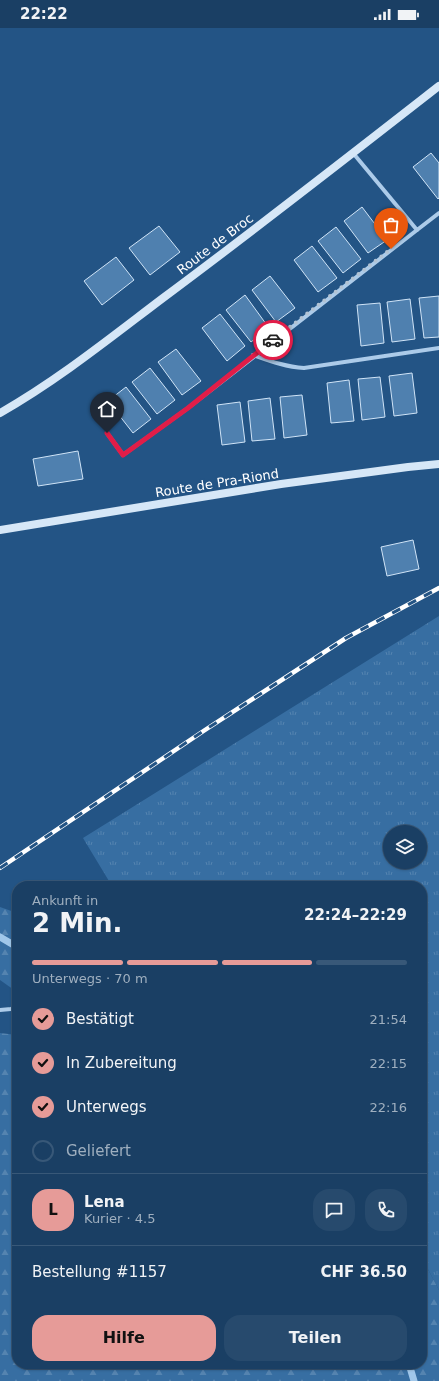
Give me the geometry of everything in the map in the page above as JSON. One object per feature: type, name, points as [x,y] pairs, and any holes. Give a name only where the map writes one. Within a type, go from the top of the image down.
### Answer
[{"type":"main road","name":"Route de Broc","points":[[0,413],[18,403],[86,356],[354,153],[439,86]]},
{"type":"main road","name":"Route de Pra-Riond","points":[[0,530],[281,484],[439,464]]},
{"type":"street","points":[[354,153],[416,230]]},
{"type":"street","points":[[107,433],[123,455],[188,408],[439,213]]},
{"type":"street","points":[[254,356],[293,368],[304,368],[439,348]]},
{"type":"street","points":[[0,1010],[12,1010]]},
{"type":"green space","points":[[439,616],[439,1290],[427,1267],[427,881],[109,881],[83,838]]},
{"type":"green space","points":[[0,907],[12,911],[12,988],[0,980]]},
{"type":"green space","points":[[0,1033],[12,1034],[12,1369],[427,1369],[427,1267],[439,1290],[439,1381],[0,1381]]},
{"type":"building","points":[[431,153],[439,163],[438,199],[413,167]]},
{"type":"building","points":[[362,207],[387,240],[368,253],[344,221]]},
{"type":"building","points":[[159,226],[180,252],[150,275],[129,248]]},
{"type":"building","points":[[336,227],[361,259],[343,273],[318,241]]},
{"type":"building","points":[[312,246],[337,278],[318,292],[294,260]]},
{"type":"building","points":[[116,257],[134,280],[102,305],[84,281]]},
{"type":"building","points":[[270,276],[295,308],[276,322],[252,290]]},
{"type":"building","points":[[245,295],[269,328],[251,342],[226,310]]},
{"type":"building","points":[[439,296],[439,337],[424,338],[419,298]]},
{"type":"building","points":[[410,299],[415,339],[392,342],[387,302]]},
{"type":"building","points":[[380,303],[384,343],[361,346],[357,305]]},
{"type":"building","points":[[220,314],[245,346],[227,361],[202,328]]},
{"type":"building","points":[[176,349],[201,381],[182,395],[158,362]]},
{"type":"building","points":[[150,368],[175,400],[157,414],[132,382]]},
{"type":"building","points":[[412,373],[417,413],[394,416],[389,376]]},
{"type":"building","points":[[380,377],[385,417],[362,420],[358,379]]},
{"type":"building","points":[[349,380],[354,421],[331,423],[327,383]]},
{"type":"building","points":[[126,387],[151,419],[133,433],[108,401]]},
{"type":"building","points":[[302,395],[307,435],[284,438],[280,397]]},
{"type":"building","points":[[270,398],[275,439],[252,441],[248,401]]},
{"type":"building","points":[[240,402],[245,442],[222,445],[217,405]]},
{"type":"building","points":[[78,451],[83,479],[38,486],[33,459]]},
{"type":"building","points":[[413,540],[419,569],[387,576],[381,547]]},
{"type":"waterway","points":[[0,937],[12,944]]},
{"type":"waterway","points":[[410,1369],[414,1381]]},
{"type":"railway","points":[[0,868],[205,730],[346,638],[439,588]]},
{"type":"way so far","points":[[273,340],[391,249]]},
{"type":"route","points":[[107,433],[123,455],[188,408],[273,340]]}]
